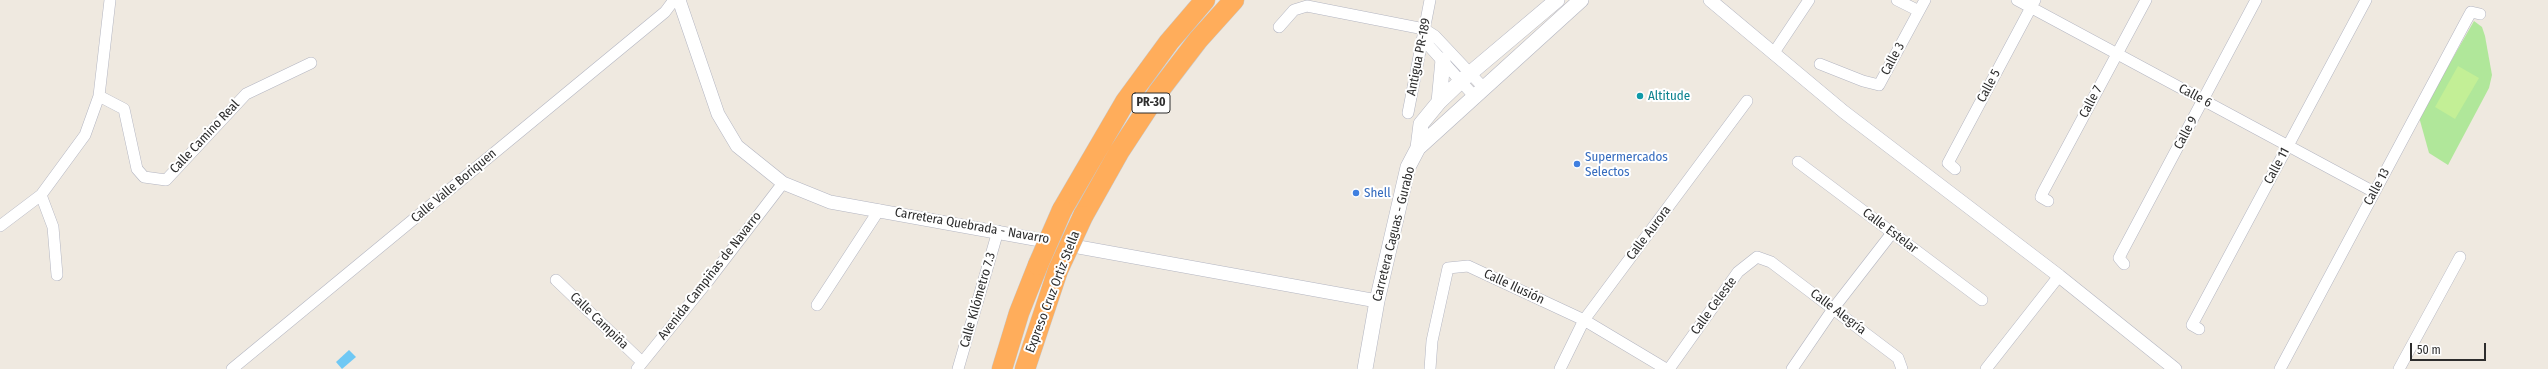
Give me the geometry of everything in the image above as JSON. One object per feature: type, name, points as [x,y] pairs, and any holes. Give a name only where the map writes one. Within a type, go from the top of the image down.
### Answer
[{"type":"highway","name":"Expreso Cruz Ortiz Stella","points":[[1002,369],[1019,313],[1062,210],[1125,102],[1169,42],[1205,0]]},
{"type":"highway","name":"Expreso Cruz Ortiz Stella","points":[[1025,369],[1058,270],[1083,216],[1119,152],[1159,91],[1198,40],[1234,0]]},
{"type":"main road","name":"Carretera Caguas - Gurabo","points":[[1418,148],[1421,124],[1438,102],[1557,0]]},
{"type":"main road","name":"Carretera Caguas - Gurabo","points":[[1365,369],[1377,301],[1408,167],[1418,148],[1581,0]]},
{"type":"main road","points":[[1438,102],[1443,60]]},
{"type":"street","points":[[0,226],[41,195],[85,135],[99,96],[110,0]]},
{"type":"street","name":"Calle Valle Boriquen","points":[[232,369],[665,12],[674,0]]},
{"type":"street","name":"Carretera Quebrada - Navarro","points":[[679,0],[718,114],[737,146],[783,183],[830,202],[998,231],[1377,301]]},
{"type":"street","name":"Antigua PR-189","points":[[1408,113],[1430,0]]},
{"type":"street","points":[[1710,0],[1844,112],[2060,276],[2175,369]]},
{"type":"street","points":[[1773,54],[1809,0]]},
{"type":"street","points":[[1897,0],[1919,11]]},
{"type":"street","name":"Calle 3","points":[[1820,64],[1862,81],[1879,85],[1925,0]]},
{"type":"street","name":"Calle 6","points":[[2017,0],[2033,4],[2117,54],[2374,192]]},
{"type":"street","name":"Calle 7","points":[[2048,201],[2041,196],[2146,0]]},
{"type":"street","name":"Calle 9","points":[[2124,264],[2119,258],[2122,252],[2256,0]]},
{"type":"street","name":"Calle 11","points":[[2200,329],[2192,325],[2366,0]]},
{"type":"street","name":"Calle 5","points":[[1955,169],[1948,163],[2033,4]]},
{"type":"street","points":[[1279,27],[1294,10],[1307,6],[1424,29],[1435,36],[1478,92]]},
{"type":"street","name":"Calle 13","points":[[2280,369],[2471,12],[2480,14]]},
{"type":"street","points":[[1424,29],[1429,46],[1443,60],[1466,77]]},
{"type":"street","name":"Calle Camino Real","points":[[99,96],[124,109],[137,169],[144,177],[166,180],[246,94],[311,63]]},
{"type":"street","name":"Calle Aurora","points":[[1560,369],[1584,320],[1747,101]]},
{"type":"street","name":"Calle Estelar","points":[[1798,162],[1982,300]]},
{"type":"street","name":"Avenida Campiñas de Navarro","points":[[639,366],[708,281],[783,183]]},
{"type":"street","points":[[41,195],[53,226],[57,275]]},
{"type":"street","points":[[817,305],[879,210]]},
{"type":"street","name":"Calle Kilómetro 7.3","points":[[958,369],[998,231]]},
{"type":"street","points":[[1792,369],[1833,308],[1892,233]]},
{"type":"street","name":"Calle Celeste","points":[[1668,369],[1738,272],[1757,257],[1768,261]]},
{"type":"street","points":[[2399,369],[2460,257]]},
{"type":"street","name":"Calle Alegría","points":[[1768,261],[1833,308],[1898,358],[1902,369]]},
{"type":"street","name":"Calle Ilusión","points":[[1430,369],[1432,342],[1448,268],[1468,266],[1584,320],[1668,369]]},
{"type":"street","points":[[1987,368],[2060,276]]},
{"type":"street","name":"Calle Campiña","points":[[556,280],[639,366]]},
{"type":"green space","points":[[2474,21],[2482,27],[2485,36],[2492,75],[2489,88],[2448,165],[2429,153],[2419,117]]},
{"type":"green space","points":[[2458,66],[2479,78],[2455,119],[2435,107]]},
{"type":"water","points":[[349,350],[356,357],[342,369],[336,362]]},
{"type":"place","name":"Altitude","points":[[1640,96]]},
{"type":"place","name":"Supermercados Selectos","points":[[1577,164]]},
{"type":"place","name":"Shell","points":[[1356,193]]}]
